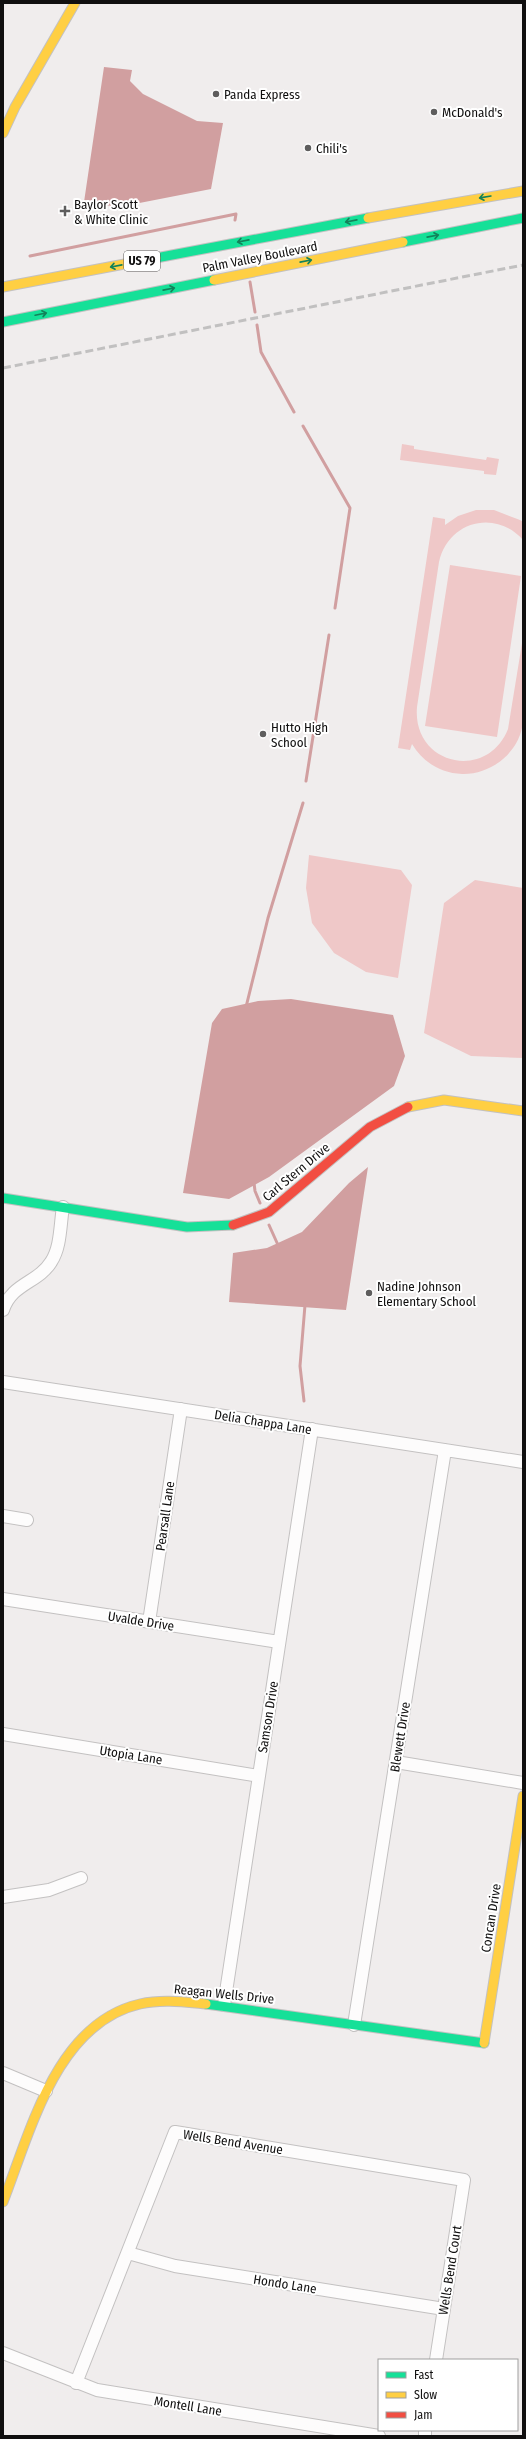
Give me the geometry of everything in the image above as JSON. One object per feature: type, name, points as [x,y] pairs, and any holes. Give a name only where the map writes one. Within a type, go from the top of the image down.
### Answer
[{"type":"main road","points":[[3,133],[75,3]]},
{"type":"main road","name":"Palm Valley Boulevard","points":[[3,288],[406,210],[523,191]]},
{"type":"main road","name":"Palm Valley Boulevard","points":[[3,322],[523,218]]},
{"type":"main road","name":"Carl Stern Drive","points":[[3,1198],[188,1227],[228,1227],[269,1212],[370,1127],[404,1109],[425,1102],[444,1100],[523,1111]]},
{"type":"main road","name":"Concan Drive","points":[[484,2044],[523,1796]]},
{"type":"main road","name":"Reagan Wells Drive","points":[[3,2202],[46,2091],[75,2044],[113,2013],[140,2004],[168,2001],[224,2005],[484,2044]]},
{"type":"street","points":[[3,1310],[12,1292],[45,1270],[51,1263],[57,1248],[63,1207]]},
{"type":"street","name":"Delia Chappa Lane","points":[[3,1382],[523,1462]]},
{"type":"street","name":"Pearsall Lane","points":[[149,1622],[181,1409]]},
{"type":"street","name":"Samson Drive","points":[[224,2005],[312,1429]]},
{"type":"street","name":"Blewett Drive","points":[[354,2025],[445,1450]]},
{"type":"street","points":[[3,1516],[27,1520]]},
{"type":"street","name":"Uvalde Drive","points":[[3,1599],[279,1642]]},
{"type":"street","name":"Utopia Lane","points":[[3,1734],[259,1776]]},
{"type":"street","points":[[396,1762],[523,1783]]},
{"type":"street","points":[[3,1897],[49,1890],[81,1878]]},
{"type":"street","points":[[3,2073],[46,2091]]},
{"type":"street","name":"Wells Bend Avenue","points":[[76,2383],[175,2132],[464,2180]]},
{"type":"street","name":"Wells Bend Court","points":[[436,2359],[464,2180]]},
{"type":"street","name":"Hondo Lane","points":[[128,2253],[156,2263],[181,2268],[444,2309]]},
{"type":"street","name":"Montell Lane","points":[[3,2353],[76,2383],[121,2395],[379,2436]]},
{"type":"shaded area","points":[[104,67],[132,70],[130,81],[143,94],[197,121],[223,123],[211,189],[119,207],[84,202]]},
{"type":"shaded area","points":[[402,444],[414,446],[414,449],[486,460],[487,457],[499,459],[496,475],[484,474],[484,471],[400,460]]},
{"type":"shaded area","points":[[476,510],[494,510],[520,520],[523,522],[523,540],[512,530],[500,525],[487,523],[474,524],[462,529],[452,537],[444,548],[439,562],[417,707],[419,727],[426,742],[438,753],[453,760],[469,761],[484,756],[498,746],[508,729],[523,637],[524,711],[521,733],[510,752],[502,760],[483,771],[462,774],[439,769],[421,756],[412,744],[410,750],[398,748],[433,517],[445,519],[445,525],[458,516]]},
{"type":"shaded area","points":[[450,565],[521,576],[497,737],[425,726]]},
{"type":"shaded area","points":[[309,855],[401,870],[412,885],[398,978],[366,972],[334,953],[312,923],[306,888]]},
{"type":"shaded area","points":[[475,880],[523,888],[523,1058],[471,1056],[424,1033],[444,903]]},
{"type":"shaded area","points":[[291,999],[393,1015],[405,1056],[394,1086],[269,1177],[229,1199],[183,1193],[212,1023],[222,1009],[258,1001]]},
{"type":"shaded area","points":[[368,1167],[346,1310],[229,1302],[233,1253],[267,1248],[302,1232],[349,1183]]},
{"type":"waterway","points":[[30,256],[236,214],[235,220]]},
{"type":"waterway","points":[[250,282],[255,312]]},
{"type":"waterway","points":[[257,325],[261,352],[294,412]]},
{"type":"waterway","points":[[303,426],[350,508],[335,608]]},
{"type":"waterway","points":[[306,781],[329,635]]},
{"type":"waterway","points":[[246,1007],[268,918],[303,803]]},
{"type":"waterway","points":[[254,1183],[255,1191],[260,1203]]},
{"type":"waterway","points":[[269,1225],[278,1245]]},
{"type":"waterway","points":[[304,1401],[300,1366],[305,1305]]},
{"type":"railway","points":[[3,368],[523,265]]},
{"type":"traffic: fast","points":[[156,258],[368,218]]},
{"type":"traffic: fast","points":[[403,242],[523,218]]},
{"type":"traffic: fast","points":[[3,322],[214,280]]},
{"type":"traffic: fast","points":[[3,1198],[187,1227],[233,1225]]},
{"type":"traffic: fast","points":[[206,2004],[484,2043]]},
{"type":"traffic: slow","points":[[3,133],[15,107],[75,3]]},
{"type":"traffic: slow","points":[[368,218],[523,191]]},
{"type":"traffic: slow","points":[[214,280],[403,242]]},
{"type":"traffic: slow","points":[[3,287],[156,258]]},
{"type":"traffic: slow","points":[[408,1107],[444,1100],[523,1111]]},
{"type":"traffic: slow","points":[[484,2043],[523,1796]]},
{"type":"traffic: slow","points":[[3,2202],[36,2114],[50,2084],[67,2057],[87,2033],[111,2015],[148,2002],[165,2001],[206,2004]]},
{"type":"traffic: jam","points":[[233,1225],[269,1212],[370,1127],[408,1107]]},
{"type":"place","name":"Panda Express","points":[[216,94]]},
{"type":"place","name":"McDonald's","points":[[434,112]]},
{"type":"place","name":"Chili's","points":[[308,148]]},
{"type":"place","name":"Baylor Scott & White Clinic","points":[[65,211]]},
{"type":"place","name":"Hutto High School","points":[[263,734]]},
{"type":"place","name":"Nadine Johnson Elementary School","points":[[369,1293]]}]
